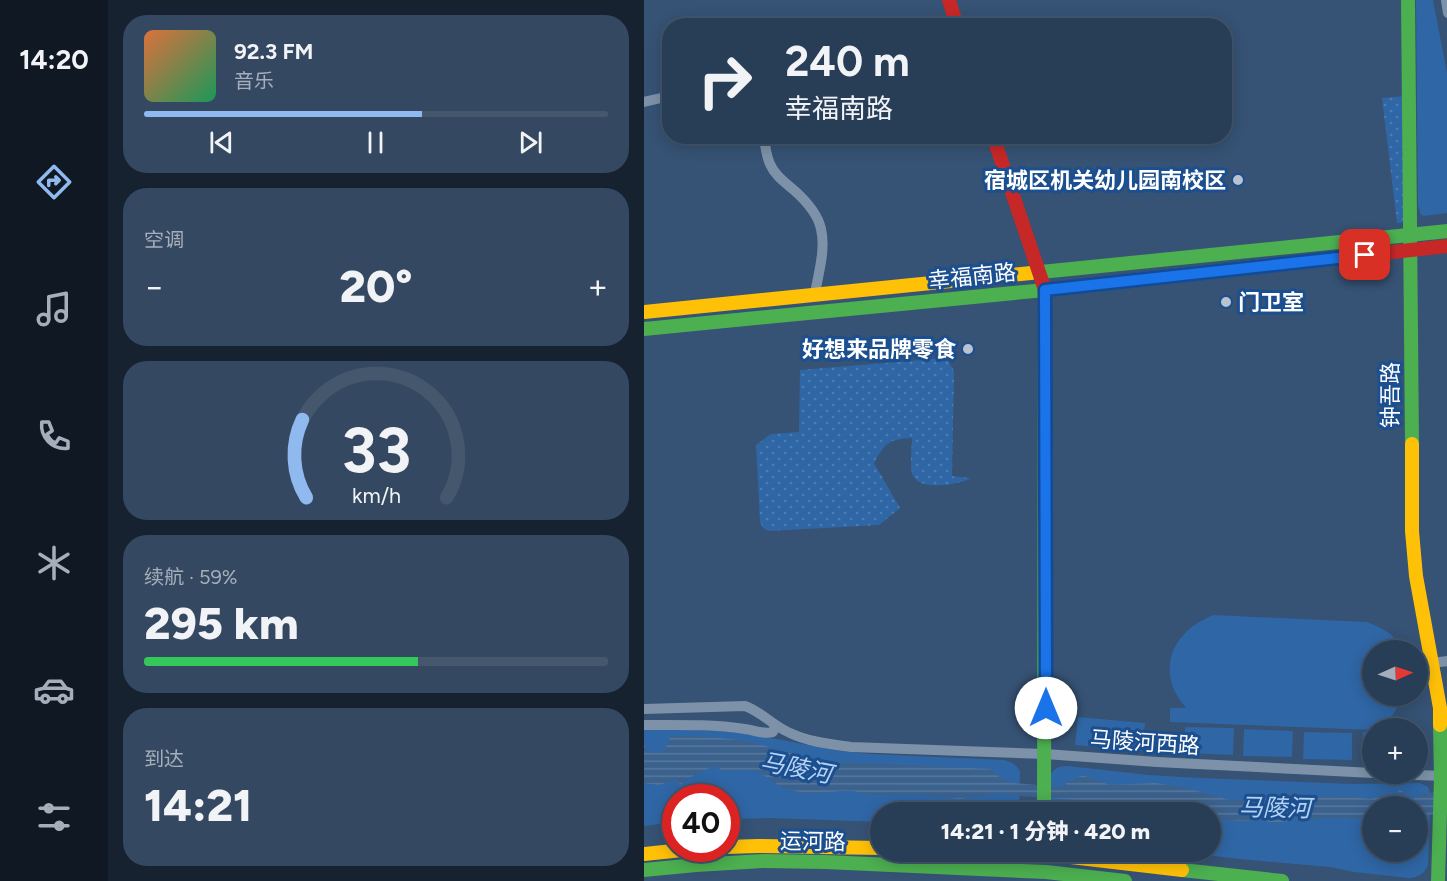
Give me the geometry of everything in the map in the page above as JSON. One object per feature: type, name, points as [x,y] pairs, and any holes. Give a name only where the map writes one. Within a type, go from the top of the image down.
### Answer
[{"type":"street","points":[[949,0],[955,18]]},
{"type":"street","name":"钟吾路","points":[[1408,0],[1412,531],[1416,576],[1440,708],[1443,780],[1438,881]]},
{"type":"street","points":[[1446,0],[1448,13]]},
{"type":"street","points":[[644,102],[662,98]]},
{"type":"street","points":[[765,144],[770,165],[776,174],[805,201],[819,221],[822,230],[815,294]]},
{"type":"street","points":[[996,144],[1045,290],[1044,802]]},
{"type":"street","name":"幸福南路","points":[[644,312],[1448,231]]},
{"type":"street","name":"幸福南路","points":[[644,329],[1045,290],[1448,246]]},
{"type":"street","points":[[1431,663],[1448,661]]},
{"type":"street","name":"马陵河西路","points":[[644,709],[745,706],[755,710],[789,733],[823,743],[851,747],[1044,754],[1362,772]]},
{"type":"street","points":[[644,725],[702,725],[768,734],[773,732],[775,725]]},
{"type":"street","points":[[1428,778],[1443,780]]},
{"type":"street","name":"运河路","points":[[740,847],[870,848]]},
{"type":"street","points":[[644,854],[662,852]]},
{"type":"street","name":"运河路","points":[[644,870],[763,861],[910,865],[1125,881]]},
{"type":"street","points":[[1120,862],[1282,881]]},
{"type":"shaded area","points":[[1416,0],[1433,0],[1448,78],[1447,213],[1424,216],[1421,215],[1418,205]]},
{"type":"shaded area","points":[[1406,96],[1407,222],[1397,223],[1382,98]]},
{"type":"shaded area","points":[[946,358],[954,371],[952,476],[971,478],[958,483],[923,484],[913,476],[911,468],[912,438],[893,441],[881,451],[874,463],[900,508],[879,525],[769,531],[763,528],[760,522],[756,445],[771,434],[799,432],[800,370]]},
{"type":"shaded area","points":[[1214,615],[1367,622],[1384,630],[1395,640],[1362,640],[1362,706],[1399,706],[1391,717],[1398,718],[1362,718],[1362,730],[1170,722],[1170,708],[1186,708],[1175,692],[1171,679],[1172,655],[1183,635],[1202,620]]},
{"type":"shaded area","points":[[1078,717],[1145,723],[1142,751],[1075,745]]},
{"type":"shaded area","points":[[1185,727],[1234,728],[1233,755],[1184,753]]},
{"type":"shaded area","points":[[644,728],[740,732],[840,751],[870,754],[1004,760],[1015,765],[1020,772],[1019,802],[870,802],[870,822],[740,819],[740,784],[662,784],[662,824],[644,826]]},
{"type":"shaded area","points":[[1244,729],[1293,731],[1292,757],[1243,756]]},
{"type":"shaded area","points":[[1304,732],[1352,733],[1352,760],[1303,759]]},
{"type":"shaded area","points":[[1060,767],[1201,778],[1354,784],[1422,784],[1428,787],[1431,795],[1428,865],[1421,874],[1409,878],[1329,867],[1221,857],[1221,802],[1051,802],[1051,774]]},
{"type":"water","name":"马陵河","points":[[671,736],[697,736],[740,740],[832,762],[991,769],[999,777],[1013,783],[1062,787],[1066,785],[1066,781],[1085,776],[1110,785],[1155,783],[1183,787],[1229,800],[1274,798],[1296,792],[1311,797],[1350,796],[1362,798],[1362,819],[1314,820],[1302,819],[1295,815],[1291,816],[1289,821],[1273,823],[1264,820],[1221,819],[1221,802],[1088,802],[1000,793],[960,799],[912,794],[875,795],[853,791],[808,794],[783,788],[763,775],[764,773],[742,770],[720,771],[719,766],[698,773],[681,784],[677,779],[659,785],[644,783],[644,740],[648,751],[659,753],[665,749]]},
{"type":"water","points":[[1399,790],[1408,796],[1380,796],[1388,792],[1390,795],[1397,794]]},
{"type":"water","points":[[1447,791],[1447,814],[1428,815],[1428,796],[1417,796]]},
{"type":"traffic: fast","points":[[1408,0],[1412,444]]},
{"type":"traffic: fast","points":[[1031,273],[1448,231]]},
{"type":"traffic: fast","points":[[644,329],[1045,290],[1328,259]]},
{"type":"traffic: fast","points":[[1044,802],[1045,296]]},
{"type":"traffic: fast","points":[[1438,881],[1440,725]]},
{"type":"traffic: fast","points":[[644,870],[763,861],[825,862],[1046,872],[1125,881]]},
{"type":"traffic: fast","points":[[1182,870],[1282,881]]},
{"type":"traffic: slow","points":[[644,312],[1031,273]]},
{"type":"traffic: slow","points":[[1412,444],[1412,531],[1416,576],[1440,708],[1440,725]]},
{"type":"traffic: slow","points":[[740,847],[870,848]]},
{"type":"traffic: slow","points":[[644,854],[662,852]]},
{"type":"traffic: slow","points":[[1114,862],[1182,870]]},
{"type":"traffic: jam","points":[[949,0],[955,18]]},
{"type":"traffic: jam","points":[[996,144],[1045,290],[1045,296]]},
{"type":"traffic: jam","points":[[1328,259],[1448,246]]},
{"type":"place","name":"宿城区机关幼儿园南校区","points":[[1238,180]]},
{"type":"place","name":"门卫室","points":[[1226,302]]},
{"type":"place","name":"好想来品牌零食","points":[[968,349]]},
{"type":"route","points":[[1046,708],[1045,290],[1365,255]]}]
